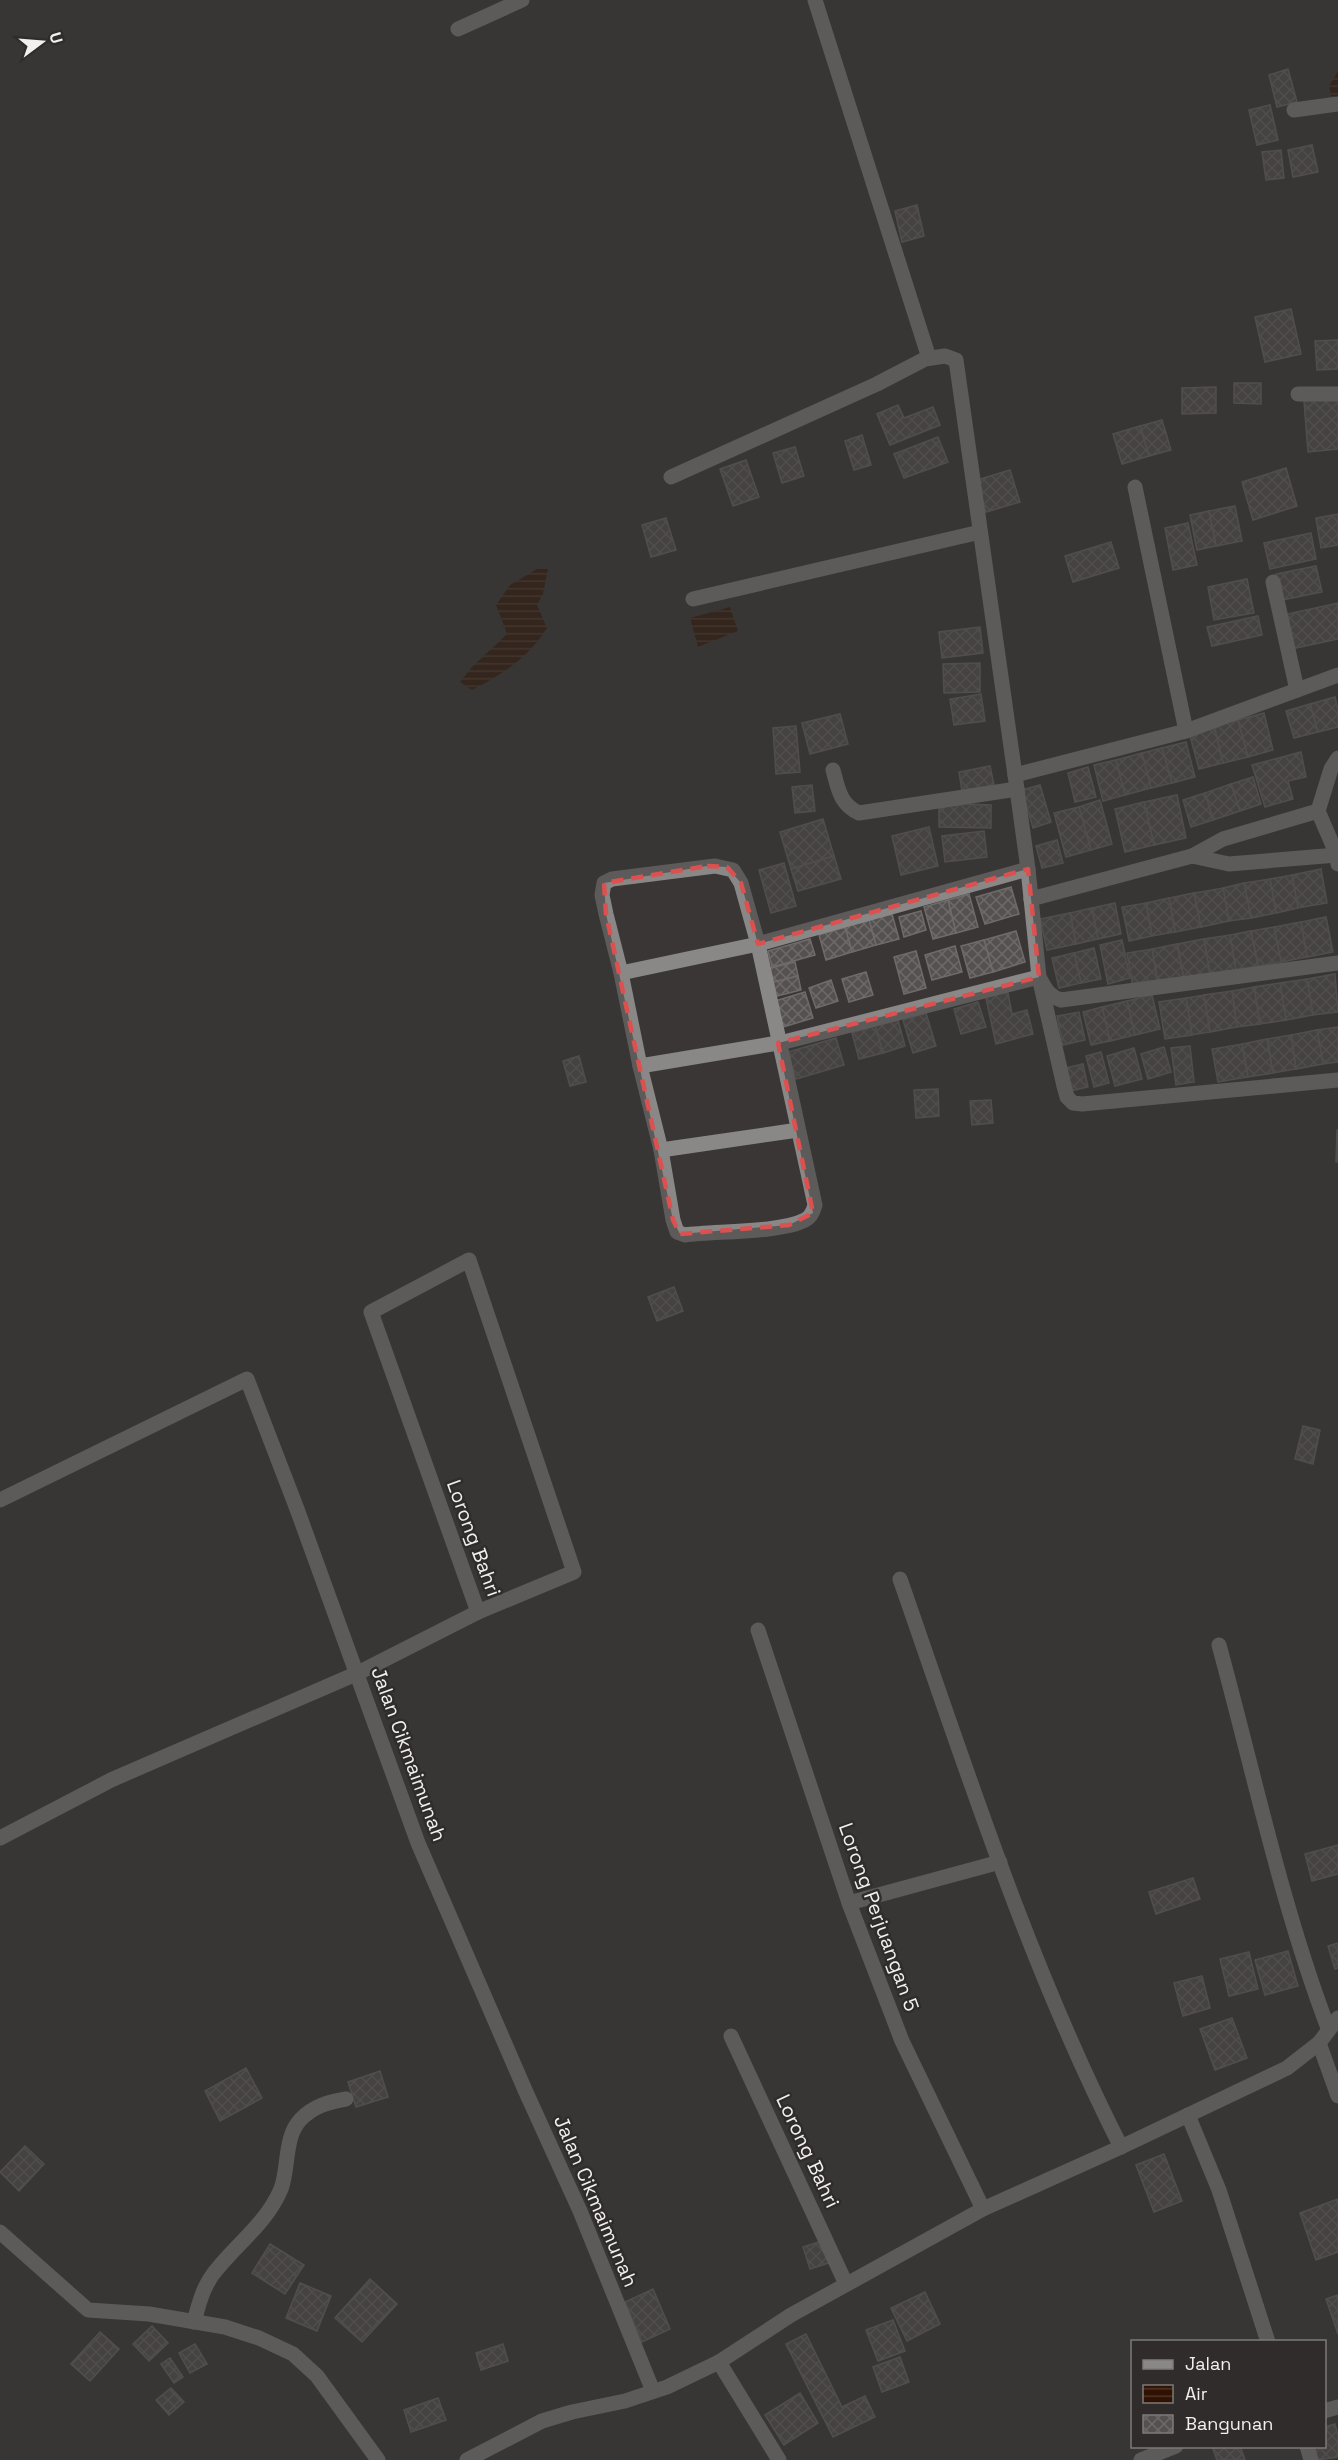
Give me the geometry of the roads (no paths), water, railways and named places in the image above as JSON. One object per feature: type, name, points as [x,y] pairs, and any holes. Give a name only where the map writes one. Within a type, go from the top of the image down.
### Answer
[{"type":"street","points":[[458,29],[522,0]]},
{"type":"street","points":[[815,0],[929,358]]},
{"type":"street","points":[[1294,110],[1338,104]]},
{"type":"street","points":[[671,477],[877,384],[929,358],[949,356],[956,360],[959,367],[1028,869],[1039,977],[1067,1097],[1073,1103],[1082,1104],[1338,1080]]},
{"type":"street","points":[[1298,394],[1338,394]]},
{"type":"street","points":[[1135,487],[1186,731]]},
{"type":"street","points":[[693,599],[980,532]]},
{"type":"street","points":[[1273,582],[1297,690]]},
{"type":"street","points":[[833,770],[840,796],[850,809],[859,813],[1016,782],[1186,731],[1338,675]]},
{"type":"street","points":[[1192,856],[1229,864],[1337,859],[1318,811],[1331,769],[1338,758]]},
{"type":"street","points":[[1031,899],[1192,856],[1224,839],[1318,811]]},
{"type":"street","points":[[707,866],[727,867],[737,874],[758,944],[815,1205],[813,1213],[806,1220],[771,1228],[685,1235],[677,1232],[621,973],[602,895],[604,883],[612,879],[707,866]]},
{"type":"street","points":[[621,973],[758,944],[1028,869]]},
{"type":"street","points":[[1039,977],[1052,997],[1061,1000],[1338,963]]},
{"type":"street","points":[[640,1066],[778,1043],[1039,977]]},
{"type":"street","points":[[661,1150],[798,1130]]},
{"type":"street","name":"Lorong Bahri","points":[[469,1260],[574,1572],[478,1612],[371,1311],[469,1260]]},
{"type":"street","name":"Jalan Cikmaimunah","points":[[0,1500],[247,1379],[358,1673],[418,1843],[580,2211],[653,2391]]},
{"type":"street","points":[[900,1579],[1047,1989],[1087,2080],[1122,2147]]},
{"type":"street","points":[[0,1838],[111,1780],[358,1673],[478,1612]]},
{"type":"street","name":"Lorong Perjuangan 5","points":[[758,1630],[849,1903],[902,2041],[983,2209]]},
{"type":"street","points":[[467,2460],[542,2421],[625,2401],[719,2362],[791,2315],[983,2209],[1122,2147],[1287,2068],[1319,2043],[1333,2023],[1306,1969],[1219,1645]]},
{"type":"street","points":[[849,1903],[1000,1862]]},
{"type":"street","name":"Lorong Bahri","points":[[731,2036],[846,2284]]},
{"type":"street","points":[[1319,2043],[1338,2096]]},
{"type":"street","points":[[194,2322],[201,2294],[216,2269],[262,2222],[281,2189],[292,2134],[300,2120],[322,2103],[346,2098]]},
{"type":"street","points":[[1188,2115],[1219,2190],[1267,2340]]},
{"type":"street","points":[[0,2232],[88,2310],[149,2313],[225,2327],[248,2334],[293,2354],[323,2384],[378,2460]]},
{"type":"street","points":[[719,2362],[778,2460]]},
{"type":"street","points":[[1141,2460],[1171,2448]]},
{"type":"water","points":[[1338,71],[1338,97],[1331,96],[1329,86]]},
{"type":"water","points":[[537,569],[548,569],[543,594],[537,605],[547,628],[532,648],[514,664],[472,690],[460,682],[471,668],[507,634],[496,605],[510,585]]},
{"type":"water","points":[[730,607],[738,631],[698,647],[690,618]]}]
